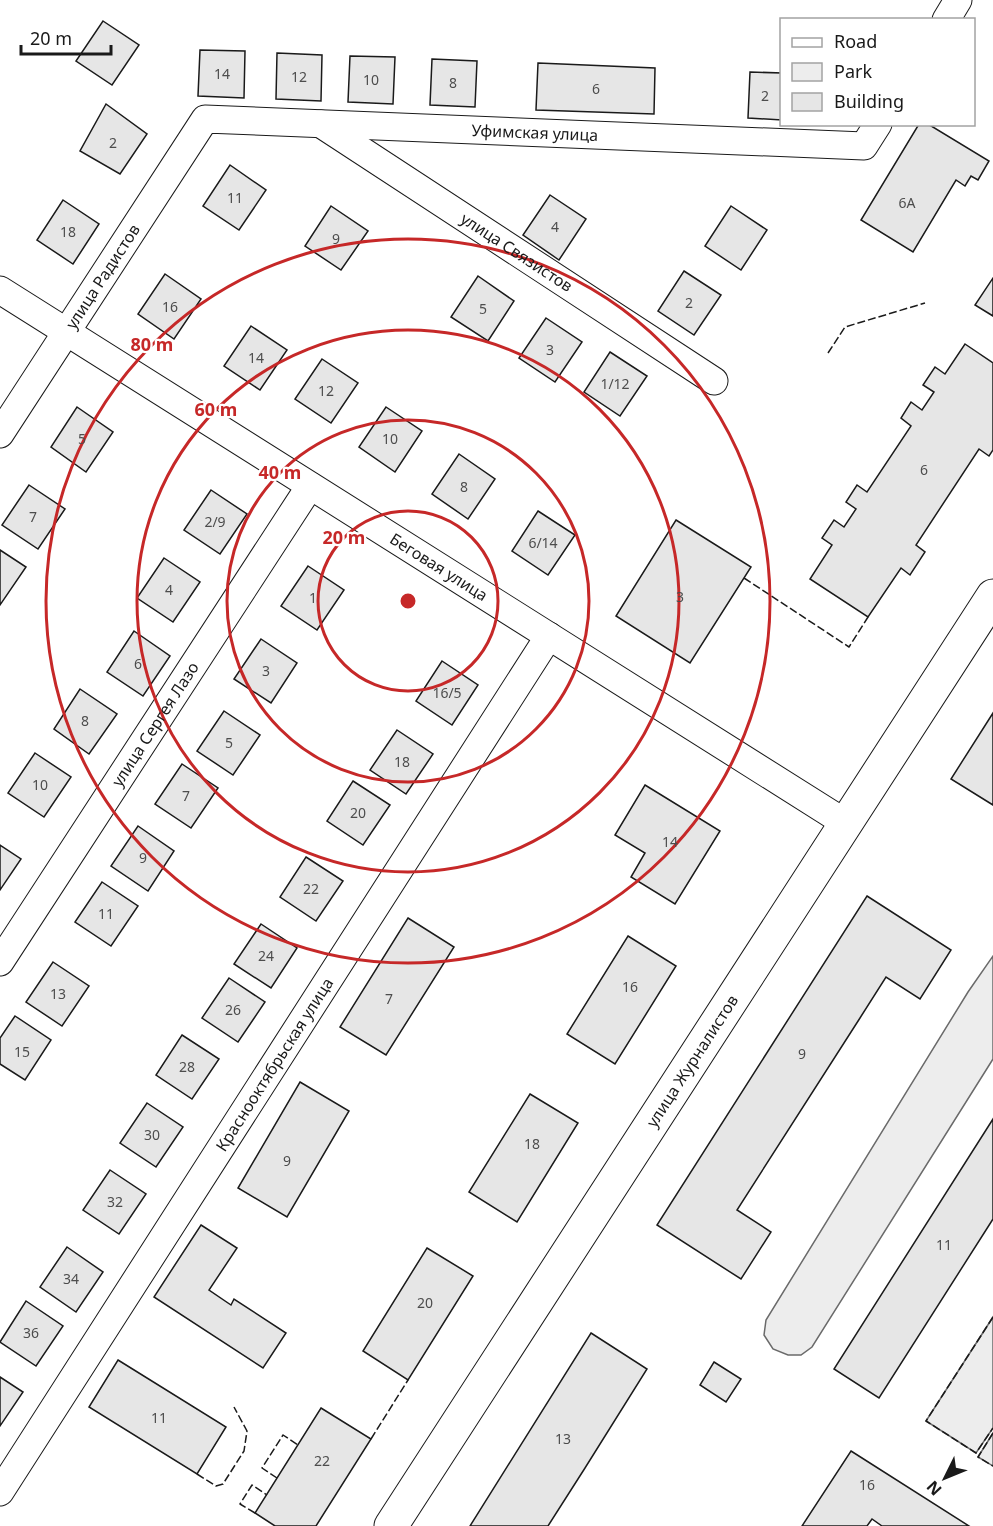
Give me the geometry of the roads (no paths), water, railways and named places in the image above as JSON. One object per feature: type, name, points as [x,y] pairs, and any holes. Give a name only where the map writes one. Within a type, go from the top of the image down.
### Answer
[{"type":"street","points":[[947,18],[958,0]]},
{"type":"street","name":"Уфимская улица","points":[[205,119],[321,124],[871,135]]},
{"type":"street","name":"улица Радистов","points":[[0,434],[205,119]]},
{"type":"street","name":"улица Связистов","points":[[321,124],[714,381]]},
{"type":"street","name":"Беговая улица","points":[[0,290],[847,824]]},
{"type":"street","name":"улица Сергея Лазо","points":[[0,962],[310,486]]},
{"type":"street","name":"улица Журналистов","points":[[391,1526],[993,596]]},
{"type":"street","name":"Краснооктябрьская улица","points":[[0,1492],[549,636]]}]
